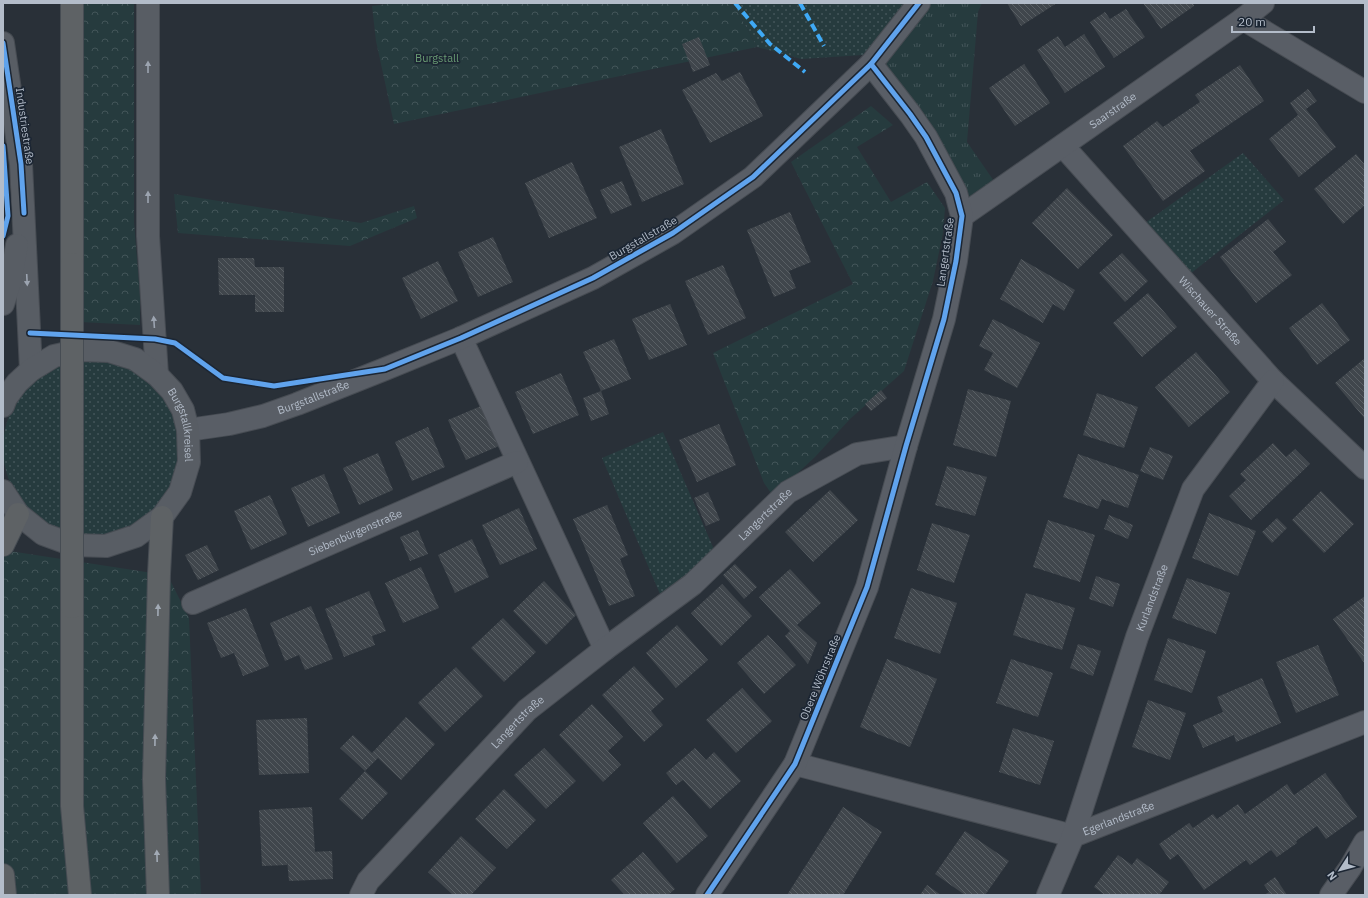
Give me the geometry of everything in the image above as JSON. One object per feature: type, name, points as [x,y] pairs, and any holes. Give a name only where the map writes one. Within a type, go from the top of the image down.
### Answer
[{"type":"highway","points":[[72,3],[72,806],[80,895]]},
{"type":"highway","points":[[3,545],[18,514]]},
{"type":"highway","points":[[158,895],[154,779],[159,574],[162,517]]},
{"type":"highway","points":[[3,875],[5,895]]},
{"type":"main road","points":[[148,3],[148,236],[157,375]]},
{"type":"main road","name":"Industriestraße","points":[[3,43],[21,164],[31,370]]},
{"type":"main road","points":[[3,304],[10,283],[24,213]]},
{"type":"main road","name":"Burgstallkreisel","points":[[3,492],[18,514],[43,534],[73,545],[106,546],[136,536],[162,517],[180,492],[189,462],[188,430],[182,410],[172,391],[157,375],[135,359],[102,350],[81,350],[54,356],[31,370],[17,383],[4,401]]},
{"type":"street","points":[[871,64],[919,3]]},
{"type":"street","name":"Saarstraße","points":[[962,216],[1243,19],[1263,3]]},
{"type":"street","points":[[1243,19],[1365,92]]},
{"type":"street","name":"Langertstraße","points":[[361,895],[368,881],[528,710],[605,649],[693,584],[788,492],[857,454],[906,446],[944,319],[956,261],[962,216],[956,193],[926,137],[871,64]]},
{"type":"street","name":"Burgstallstraße","points":[[188,430],[229,424],[263,416],[283,409],[460,338],[593,278],[673,233],[753,178],[871,64]]},
{"type":"street","name":"Wischauer Straße","points":[[1063,146],[1273,381],[1365,468]]},
{"type":"street","points":[[460,338],[605,649]]},
{"type":"street","name":"Kurlandstraße","points":[[1048,895],[1073,836],[1137,637],[1193,489],[1273,381]]},
{"type":"street","name":"Obere Wöhrstraße","points":[[707,895],[795,764],[867,587],[906,446]]},
{"type":"street","name":"Siebenbürgenstraße","points":[[193,603],[517,462]]},
{"type":"street","name":"Egerlandstraße","points":[[795,764],[1073,836],[1365,722]]},
{"type":"street","points":[[1331,895],[1350,868],[1365,842]]},
{"type":"green space","points":[[77,3],[134,3],[134,222],[140,296],[140,325],[80,322]]},
{"type":"green space","name":"Burgstall","points":[[394,3],[733,3],[757,47],[394,124],[376,41],[372,6]]},
{"type":"green space","points":[[733,3],[905,3],[863,55],[801,59],[757,47]]},
{"type":"green space","points":[[928,3],[982,3],[978,12],[967,142],[996,184],[967,207],[879,64]]},
{"type":"green space","points":[[871,106],[893,125],[857,147],[891,202],[927,182],[945,208],[943,233],[933,281],[904,371],[850,419],[815,457],[773,496],[764,483],[713,353],[853,284],[791,162]]},
{"type":"green space","points":[[1243,153],[1284,200],[1190,274],[1145,223]]},
{"type":"green space","points":[[174,194],[361,223],[414,206],[417,218],[350,246],[178,233]]},
{"type":"green space","points":[[91,360],[108,362],[125,367],[147,380],[159,392],[172,414],[177,431],[179,448],[177,465],[172,482],[159,504],[147,516],[125,529],[108,534],[91,536],[74,534],[57,529],[35,516],[23,504],[10,482],[5,465],[3,448],[5,431],[10,414],[23,392],[35,380],[57,367],[74,362]]},
{"type":"green space","points":[[663,432],[716,554],[660,594],[602,458]]},
{"type":"green space","points":[[3,550],[168,576],[189,618],[201,895],[3,895]]},
{"type":"building","points":[[1007,3],[1057,3],[1021,26]]},
{"type":"building","points":[[1143,3],[1193,3],[1194,6],[1161,29]]},
{"type":"building","points":[[1126,9],[1145,37],[1114,58],[1090,22],[1105,12],[1110,19]]},
{"type":"building","points":[[1084,34],[1105,67],[1065,93],[1037,50],[1058,36],[1065,47]]},
{"type":"building","points":[[699,37],[710,65],[693,72],[682,44]]},
{"type":"building","points":[[1024,64],[1050,103],[1015,126],[989,88]]},
{"type":"building","points":[[1240,65],[1264,101],[1190,151],[1205,171],[1163,201],[1123,146],[1157,121],[1163,127],[1200,102],[1195,95]]},
{"type":"building","points":[[740,72],[763,116],[710,143],[682,90],[716,73],[722,81]]},
{"type":"building","points":[[1308,89],[1317,101],[1306,109],[1336,147],[1299,177],[1269,139],[1298,115],[1290,103]]},
{"type":"building","points":[[661,129],[684,184],[642,202],[619,147]]},
{"type":"building","points":[[1356,154],[1365,165],[1365,205],[1343,224],[1314,189]]},
{"type":"building","points":[[572,162],[597,218],[549,238],[525,183]]},
{"type":"building","points":[[622,181],[632,205],[611,214],[600,190]]},
{"type":"building","points":[[1067,188],[1113,235],[1078,269],[1032,223]]},
{"type":"building","points":[[790,212],[811,262],[789,271],[796,288],[774,297],[747,230]]},
{"type":"building","points":[[1268,219],[1286,242],[1273,252],[1292,275],[1256,303],[1220,257]]},
{"type":"building","points":[[493,237],[513,282],[478,297],[458,252]]},
{"type":"building","points":[[1122,253],[1148,281],[1125,302],[1099,273]]},
{"type":"building","points":[[218,258],[254,258],[255,267],[284,267],[284,312],[255,312],[255,295],[219,295]]},
{"type":"building","points":[[1021,259],[1075,290],[1064,311],[1053,304],[1043,323],[1000,299]]},
{"type":"building","points":[[438,261],[458,301],[421,319],[402,278]]},
{"type":"building","points":[[723,265],[746,318],[708,335],[685,281]]},
{"type":"building","points":[[1148,293],[1177,327],[1142,357],[1113,323]]},
{"type":"building","points":[[1322,303],[1350,340],[1317,365],[1289,328]]},
{"type":"building","points":[[670,304],[687,345],[649,360],[632,319]]},
{"type":"building","points":[[993,319],[1040,343],[1017,388],[984,370],[993,353],[979,346]]},
{"type":"building","points":[[614,339],[631,379],[601,391],[583,352]]},
{"type":"building","points":[[1196,352],[1230,392],[1189,427],[1155,387]]},
{"type":"building","points":[[1365,358],[1365,419],[1335,383]]},
{"type":"building","points":[[561,373],[579,415],[533,434],[515,392]]},
{"type":"building","points":[[968,389],[1011,401],[996,457],[953,445]]},
{"type":"building","points":[[881,390],[887,398],[871,411],[865,404]]},
{"type":"building","points":[[601,391],[609,414],[591,421],[583,398]]},
{"type":"building","points":[[1097,393],[1138,407],[1124,448],[1083,435]]},
{"type":"building","points":[[481,406],[499,446],[466,460],[448,420]]},
{"type":"building","points":[[719,424],[736,465],[697,482],[679,440]]},
{"type":"building","points":[[428,427],[445,467],[412,481],[395,442]]},
{"type":"building","points":[[1273,443],[1286,457],[1295,449],[1310,464],[1251,520],[1229,496],[1246,480],[1240,474]]},
{"type":"building","points":[[1150,447],[1173,456],[1163,480],[1140,471]]},
{"type":"building","points":[[378,453],[393,490],[359,505],[343,468]]},
{"type":"building","points":[[1078,454],[1139,475],[1128,508],[1102,499],[1098,509],[1063,497]]},
{"type":"building","points":[[947,466],[987,477],[975,516],[935,505]]},
{"type":"building","points":[[324,474],[340,513],[308,527],[291,488]]},
{"type":"building","points":[[830,490],[858,520],[813,562],[785,532]]},
{"type":"building","points":[[1321,491],[1354,524],[1324,553],[1292,520]]},
{"type":"building","points":[[708,492],[720,520],[706,526],[694,498]]},
{"type":"building","points":[[270,495],[287,534],[251,550],[234,511]]},
{"type":"building","points":[[607,505],[628,555],[620,559],[635,596],[609,606],[573,519]]},
{"type":"building","points":[[519,508],[537,549],[500,565],[482,525]]},
{"type":"building","points":[[1209,513],[1256,531],[1238,576],[1192,558]]},
{"type":"building","points":[[1109,515],[1133,525],[1128,539],[1104,529]]},
{"type":"building","points":[[1277,518],[1287,528],[1272,543],[1262,532]]},
{"type":"building","points":[[1048,520],[1095,535],[1080,582],[1033,567]]},
{"type":"building","points":[[932,523],[970,535],[954,583],[917,570]]},
{"type":"building","points":[[418,530],[428,554],[410,561],[400,537]]},
{"type":"building","points":[[472,539],[489,577],[455,593],[438,555]]},
{"type":"building","points":[[207,545],[219,570],[198,580],[185,555]]},
{"type":"building","points":[[735,564],[757,587],[744,599],[723,575]]},
{"type":"building","points":[[421,567],[439,608],[403,623],[385,583]]},
{"type":"building","points":[[790,569],[821,603],[797,625],[817,643],[808,664],[785,636],[790,631],[759,597]]},
{"type":"building","points":[[1096,576],[1120,584],[1113,607],[1089,599]]},
{"type":"building","points":[[1187,578],[1230,593],[1216,634],[1172,618]]},
{"type":"building","points":[[544,581],[576,615],[546,645],[513,611]]},
{"type":"building","points":[[722,584],[752,616],[721,646],[691,613]]},
{"type":"building","points":[[911,588],[957,603],[940,654],[894,638]]},
{"type":"building","points":[[369,591],[386,631],[372,636],[375,645],[344,657],[325,609]]},
{"type":"building","points":[[1026,593],[1075,608],[1062,650],[1013,635]]},
{"type":"building","points":[[1365,596],[1365,664],[1333,619]]},
{"type":"building","points":[[311,606],[333,659],[305,670],[299,655],[285,661],[270,623]]},
{"type":"building","points":[[246,608],[269,666],[243,676],[234,653],[221,658],[207,623]]},
{"type":"building","points":[[503,618],[536,652],[504,682],[471,648]]},
{"type":"building","points":[[677,625],[708,660],[676,688],[646,653]]},
{"type":"building","points":[[768,635],[796,665],[764,694],[737,663]]},
{"type":"building","points":[[1168,638],[1206,651],[1192,693],[1154,680]]},
{"type":"building","points":[[1078,644],[1101,651],[1093,676],[1070,668]]},
{"type":"building","points":[[1318,645],[1339,695],[1296,713],[1276,662]]},
{"type":"building","points":[[887,659],[937,679],[910,747],[860,727]]},
{"type":"building","points":[[1011,659],[1053,673],[1038,717],[996,703]]},
{"type":"building","points":[[634,666],[664,699],[651,711],[663,725],[644,742],[602,695]]},
{"type":"building","points":[[456,667],[483,696],[445,732],[418,703]]},
{"type":"building","points":[[1262,678],[1281,723],[1236,742],[1234,735],[1203,748],[1193,725],[1223,712],[1217,697]]},
{"type":"building","points":[[742,688],[772,721],[736,753],[706,720]]},
{"type":"building","points":[[1148,700],[1186,713],[1170,760],[1132,747]]},
{"type":"building","points":[[592,704],[623,737],[608,751],[621,765],[603,782],[559,735]]},
{"type":"building","points":[[406,717],[435,744],[401,780],[378,758],[365,771],[340,748],[353,735],[372,753]]},
{"type":"building","points":[[307,718],[309,773],[259,775],[256,720]]},
{"type":"building","points":[[1013,728],[1054,741],[1040,785],[999,772]]},
{"type":"building","points":[[544,748],[576,781],[546,809],[514,775]]},
{"type":"building","points":[[695,748],[706,760],[714,752],[741,781],[710,809],[683,780],[676,785],[666,773]]},
{"type":"building","points":[[365,771],[388,793],[362,820],[339,799]]},
{"type":"building","points":[[1325,773],[1357,817],[1326,839],[1317,826],[1277,857],[1271,850],[1250,865],[1246,860],[1204,890],[1178,854],[1170,860],[1159,844],[1189,823],[1193,828],[1213,814],[1217,819],[1238,804],[1245,814],[1287,784],[1294,795]]},
{"type":"building","points":[[504,789],[536,820],[507,849],[475,819]]},
{"type":"building","points":[[673,796],[708,836],[677,863],[643,823]]},
{"type":"building","points":[[312,807],[315,852],[332,851],[333,879],[289,881],[287,860],[287,865],[262,866],[259,810]]},
{"type":"building","points":[[843,807],[882,832],[843,895],[787,895]]},
{"type":"building","points":[[965,831],[1009,861],[985,895],[965,895],[935,874]]},
{"type":"building","points":[[461,836],[496,868],[471,895],[453,895],[428,872]]},
{"type":"building","points":[[643,852],[675,889],[668,895],[625,895],[611,880]]},
{"type":"building","points":[[1118,855],[1132,865],[1137,858],[1169,882],[1159,895],[1105,895],[1094,887]]},
{"type":"building","points":[[1275,877],[1287,895],[1264,895],[1269,892],[1264,885]]},
{"type":"building","points":[[927,885],[941,895],[920,895]]},
{"type":"marked path","points":[[735,3],[770,44],[805,72]]},
{"type":"marked path","points":[[800,3],[824,46]]},
{"type":"cycle path","points":[[30,333],[155,339],[175,343],[223,378],[274,386],[385,369],[461,338],[593,278],[673,233],[753,177],[871,64],[919,3]]},
{"type":"cycle path","points":[[3,43],[21,164],[24,213]]},
{"type":"cycle path","points":[[707,895],[795,764],[867,587],[906,446],[944,319],[956,261],[962,216],[956,193],[926,137],[871,64]]},
{"type":"cycle path","points":[[3,146],[8,216],[3,236]]}]
